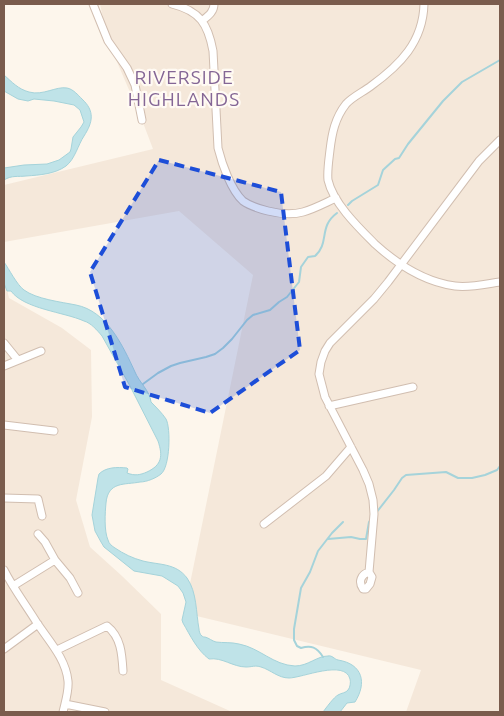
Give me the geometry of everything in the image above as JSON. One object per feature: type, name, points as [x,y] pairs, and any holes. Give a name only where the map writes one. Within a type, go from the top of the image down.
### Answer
[{"type":"street","points":[[94,4],[108,41],[127,68],[135,85],[142,120]]},
{"type":"street","points":[[172,4],[191,6],[202,21],[210,38],[213,51],[218,148],[221,162],[229,180],[243,200],[261,210],[286,214],[303,212],[336,198]]},
{"type":"street","points":[[202,21],[212,11],[214,4]]},
{"type":"street","points":[[424,4],[418,35],[403,59],[391,71],[347,103],[340,112],[333,127],[331,137],[328,180],[336,198],[353,221],[385,253],[401,265],[429,280],[456,286],[474,286],[500,282]]},
{"type":"street","points":[[369,572],[374,514],[373,500],[363,470],[325,397],[319,374],[320,362],[330,342],[374,299],[478,161],[500,140]]},
{"type":"street","points":[[4,343],[17,359]]},
{"type":"street","points":[[4,366],[17,359],[41,351]]},
{"type":"street","points":[[329,406],[413,387]]},
{"type":"street","points":[[4,425],[54,431]]},
{"type":"street","points":[[264,524],[326,476],[351,447]]},
{"type":"street","points":[[4,498],[38,499],[42,516]]},
{"type":"street","points":[[38,534],[55,560],[70,578],[78,593]]},
{"type":"street","points":[[14,586],[55,560]]},
{"type":"street","points":[[4,570],[57,650],[64,666],[68,682],[63,712]]},
{"type":"street","points":[[4,649],[38,624]]},
{"type":"street","points":[[57,650],[107,626],[112,630],[120,643],[124,671]]},
{"type":"street","points":[[65,704],[105,712]]},
{"type":"highlighted area","points":[[159,160],[281,192],[300,350],[210,413],[125,387],[90,272]]},
{"type":"shaded area","points":[[100,4],[500,4],[500,712],[406,712],[421,670],[184,613],[253,275],[179,211],[4,242],[4,185],[153,149],[108,41]]},
{"type":"shaded area","points":[[4,276],[9,298],[62,328],[91,350],[92,417],[76,500],[90,547],[161,614],[161,680],[230,712],[4,712]]},
{"type":"water","points":[[4,75],[25,91],[39,93],[58,88],[69,89],[86,103],[91,112],[91,121],[74,156],[66,166],[47,174],[12,177],[4,180],[4,168],[47,164],[59,160],[70,152],[73,137],[84,122],[80,110],[74,105],[54,101],[18,99],[4,91]]},
{"type":"water","points":[[4,262],[19,284],[29,293],[42,298],[76,305],[97,314],[113,331],[149,394],[151,402],[161,412],[168,424],[168,456],[161,474],[146,481],[118,485],[107,496],[105,527],[110,544],[132,557],[167,565],[183,573],[193,590],[199,631],[203,637],[216,642],[247,646],[287,665],[300,666],[324,656],[329,656],[353,666],[358,670],[361,681],[359,695],[355,702],[347,703],[340,712],[323,712],[336,696],[346,692],[349,688],[350,679],[346,673],[340,670],[322,671],[289,678],[281,677],[259,666],[241,667],[218,659],[209,659],[197,647],[183,623],[186,602],[178,586],[162,576],[134,571],[104,547],[95,531],[92,515],[99,474],[105,470],[116,468],[127,468],[127,473],[135,475],[147,472],[156,466],[160,460],[158,441],[102,336],[87,322],[35,306],[17,297],[11,291],[7,291],[4,283]]},
{"type":"waterway","points":[[348,205],[378,185],[383,170],[395,159],[399,158],[443,101],[462,82],[500,60]]},
{"type":"waterway","points":[[143,384],[171,366],[215,354],[232,339],[253,315],[270,310],[287,297],[299,282],[301,267],[308,257],[315,256],[322,246],[328,224],[337,213]]},
{"type":"waterway","points":[[376,513],[406,475],[446,472],[458,478],[472,478],[497,470],[500,466]]},
{"type":"waterway","points":[[328,539],[351,537],[366,539],[371,519]]},
{"type":"waterway","points":[[323,657],[314,648],[301,648],[297,646],[294,640],[294,629],[301,588],[318,551],[343,522]]},
{"type":"district","name":"RIVERSIDE HIGHLANDS","points":[[184,88]]}]
